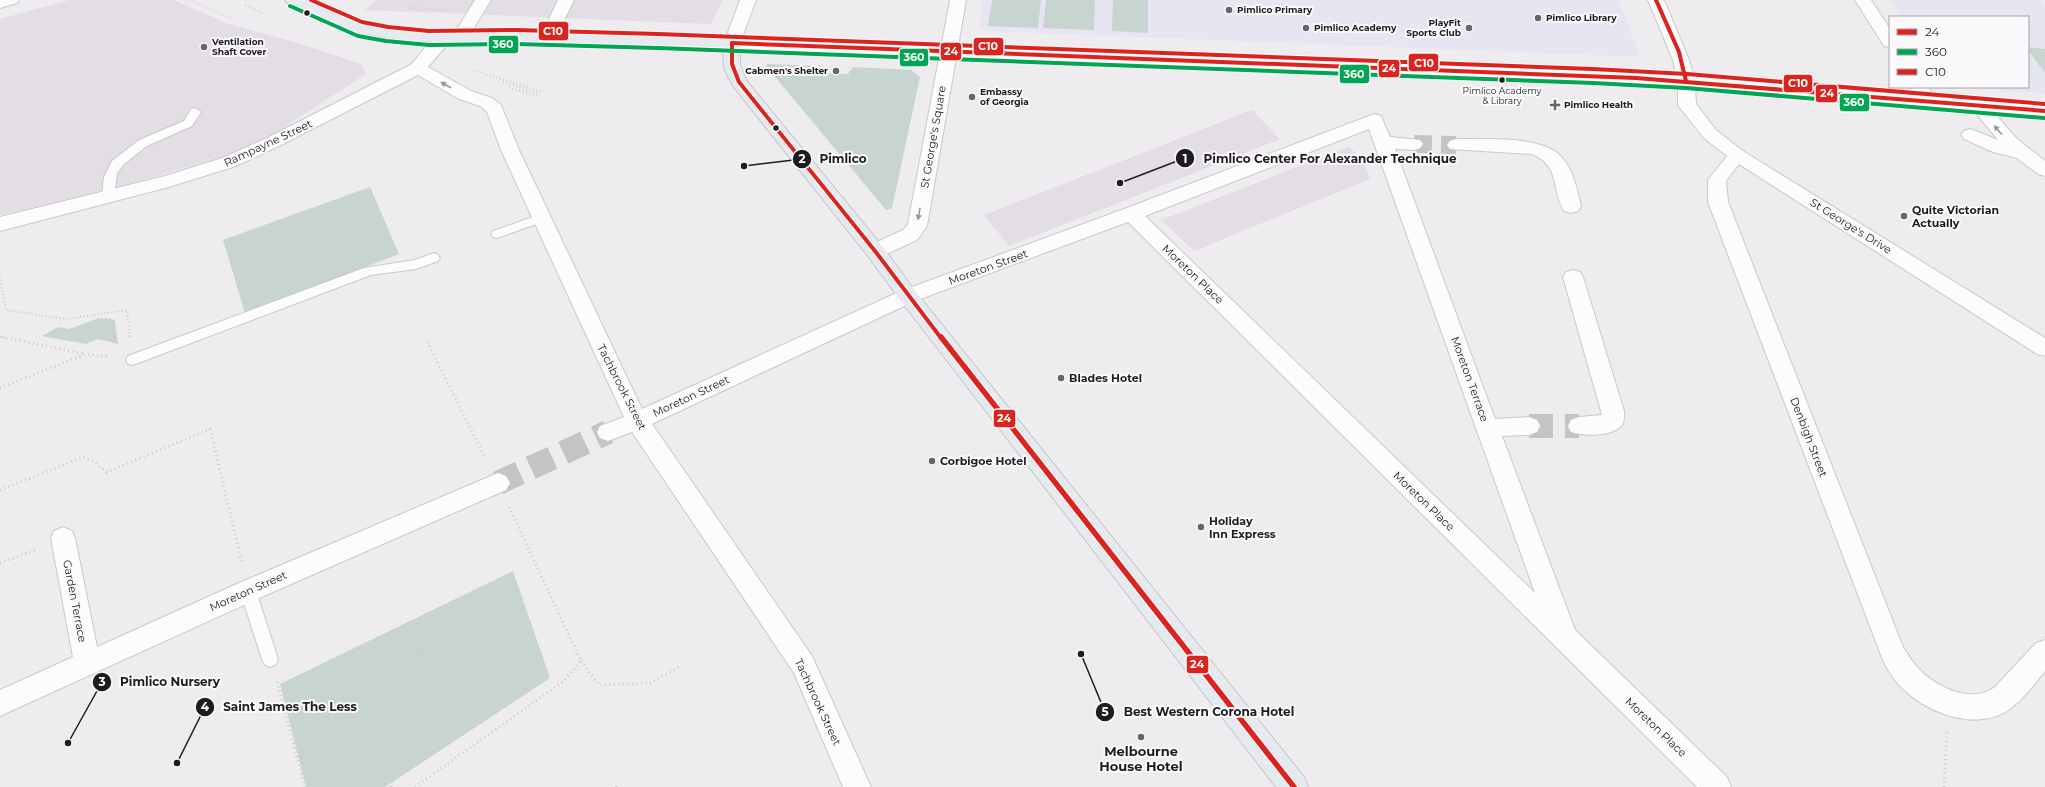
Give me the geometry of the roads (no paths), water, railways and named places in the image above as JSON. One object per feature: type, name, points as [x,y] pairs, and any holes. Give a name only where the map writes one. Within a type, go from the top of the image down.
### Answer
[{"type":"main road","points":[[293,0],[360,29],[401,36],[732,43],[731,63],[733,72],[739,82],[876,250],[908,296],[1294,787]]},
{"type":"street","points":[[0,3],[11,0]]},
{"type":"street","points":[[548,38],[566,0]]},
{"type":"street","points":[[748,0],[732,43],[1686,81],[1924,94],[1979,106],[2045,111]]},
{"type":"street","name":"St George's Square","points":[[876,250],[910,235],[917,226],[958,0]]},
{"type":"street","name":"St George's Drive","points":[[1656,0],[1679,52],[1686,81],[1687,105],[1710,134],[1737,155],[2045,348]]},
{"type":"street","points":[[1863,0],[1889,40]]},
{"type":"street","name":"Rampayne Street","points":[[0,224],[108,197],[229,162],[273,142],[418,68],[432,50],[453,38],[480,6]]},
{"type":"street","name":"Tachbrook Street","points":[[418,68],[465,95],[486,102],[495,108],[510,150],[637,421],[803,665],[857,787]]},
{"type":"street","points":[[1979,106],[1998,132],[2019,152],[2045,170]]},
{"type":"street","name":"Moreton Terrace","points":[[1375,120],[1565,639]]},
{"type":"street","name":"Moreton Street","points":[[608,432],[637,421],[908,296],[1131,214],[1375,120]]},
{"type":"street","points":[[1970,135],[1999,148],[2019,152]]},
{"type":"street","points":[[1383,143],[1414,144]]},
{"type":"street","points":[[1456,145],[1535,148],[1544,151],[1557,161],[1571,206]]},
{"type":"street","name":"Denbigh Street","points":[[1737,155],[1717,180],[1718,202],[1720,209],[1893,654],[1911,679],[1947,713],[1965,707],[1990,705],[2008,693],[2045,652]]},
{"type":"street","name":"Moreton Place","points":[[1131,214],[1717,787]]},
{"type":"street","points":[[1573,277],[1613,411],[1613,420],[1607,424],[1579,426]]},
{"type":"street","points":[[1488,428],[1529,426]]},
{"type":"street","name":"Moreton Street","points":[[0,703],[248,591],[498,483]]},
{"type":"street","name":"Garden Terrace","points":[[63,538],[87,664]]},
{"type":"lane","points":[[108,197],[109,180],[114,167],[144,143],[184,126],[194,117],[195,112]]},
{"type":"lane","points":[[497,234],[542,218]]},
{"type":"lane","points":[[133,360],[369,270],[416,264],[434,258]]},
{"type":"lane","points":[[248,591],[270,659]]},
{"type":"tunnel","points":[[1414,144],[1456,145]]},
{"type":"tunnel","points":[[1529,426],[1579,426]]},
{"type":"tunnel","points":[[498,483],[608,432]]},
{"type":"place","name":"Pimlico Primary","points":[[1229,10]]},
{"type":"place","name":"Pimlico Library","points":[[1538,18]]},
{"type":"place","name":"Pimlico Academy","points":[[1306,28]]},
{"type":"place","name":"PlayFit Sports Club","points":[[1469,28]]},
{"type":"place","name":"Ventilation Shaft Cover","points":[[204,47]]},
{"type":"place","name":"Cabmen's Shelter","points":[[836,71]]},
{"type":"place","name":"Pimlico Academy & Library","points":[[1502,80]]},
{"type":"place","name":"Embassy of Georgia","points":[[972,97]]},
{"type":"place","name":"Pimlico Health","points":[[1555,105]]},
{"type":"place","name":"Pimlico","points":[[744,166]]},
{"type":"place","name":"Pimlico Center For Alexander Technique","points":[[1120,183]]},
{"type":"place","name":"Quite Victorian Actually","points":[[1904,216]]},
{"type":"place","name":"Blades Hotel","points":[[1061,378]]},
{"type":"place","name":"Corbigoe Hotel","points":[[932,461]]},
{"type":"place","name":"Holiday Inn Express","points":[[1201,527]]},
{"type":"place","name":"Best Western Corona Hotel","points":[[1081,654]]},
{"type":"place","name":"Melbourne House Hotel","points":[[1141,737]]},
{"type":"place","name":"Pimlico Nursery","points":[[68,743]]},
{"type":"place","name":"Saint James The Less","points":[[177,763]]}]
